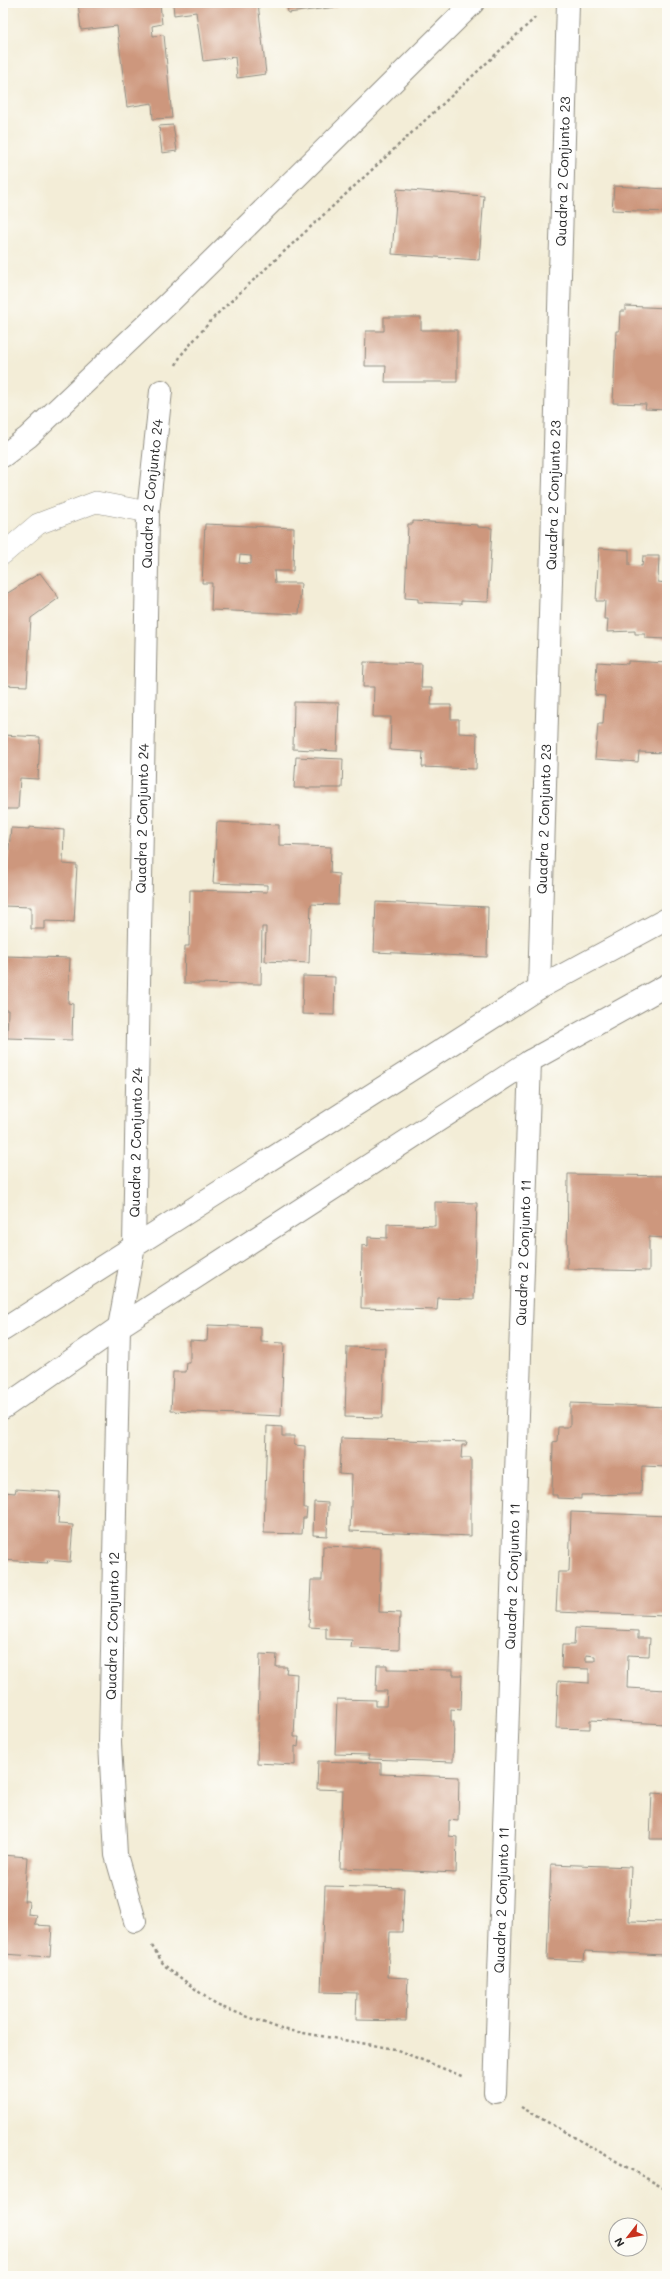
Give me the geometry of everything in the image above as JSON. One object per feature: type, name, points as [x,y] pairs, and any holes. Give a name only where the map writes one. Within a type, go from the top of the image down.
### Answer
[{"type":"street","points":[[3,456],[28,437],[171,301],[473,3]]},
{"type":"street","name":"Quadra 2 Conjunto 23","points":[[539,988],[568,3]]},
{"type":"street","name":"Quadra 2 Conjunto 24","points":[[119,1327],[134,1245],[148,512],[161,391]]},
{"type":"street","points":[[3,1330],[539,988],[667,919]]},
{"type":"street","points":[[3,1408],[119,1327],[530,1061],[667,985]]},
{"type":"street","name":"Quadra 2 Conjunto 11","points":[[495,2092],[530,1061]]},
{"type":"street","name":"Quadra 2 Conjunto 12","points":[[119,1327],[110,1743],[116,1855],[135,1922]]},
{"type":"lane","points":[[3,554],[38,524],[96,502],[148,512]]},
{"type":"path","points":[[161,391],[181,355],[215,316],[539,14]]},
{"type":"path","points":[[135,1922],[164,1965],[216,2005],[281,2029],[396,2049],[442,2066],[495,2092],[667,2190]]},
{"type":"building","points":[[78,3],[160,3],[162,24],[152,26],[153,36],[164,35],[172,118],[153,119],[152,103],[127,107],[117,26],[81,30]]},
{"type":"building","points":[[173,3],[258,3],[266,74],[237,78],[235,57],[203,61],[196,12],[174,15]]},
{"type":"building","points":[[287,3],[337,3],[337,7],[288,13]]},
{"type":"building","points":[[173,125],[177,151],[162,153],[159,126]]},
{"type":"building","points":[[614,186],[667,189],[667,212],[612,210]]},
{"type":"building","points":[[397,189],[484,196],[479,260],[392,254]]},
{"type":"building","points":[[625,306],[667,308],[667,410],[645,409],[646,404],[613,403],[616,331],[619,331],[620,311],[625,311]]},
{"type":"building","points":[[384,317],[421,317],[421,330],[457,330],[457,382],[385,382],[386,366],[365,366],[366,331],[384,331]]},
{"type":"building","points":[[413,521],[478,525],[478,527],[492,528],[488,602],[461,601],[461,604],[418,602],[418,599],[405,598],[408,524],[413,524]]},
{"type":"building","points":[[205,524],[294,528],[293,571],[274,571],[275,583],[301,583],[299,614],[211,610],[212,583],[202,583]],"holes":[[[240,555],[251,556],[251,564],[239,563]]]},
{"type":"building","points":[[599,548],[629,550],[629,565],[642,566],[643,556],[659,556],[658,582],[667,583],[666,639],[645,638],[645,634],[635,634],[635,631],[607,632],[608,619],[604,619],[605,601],[596,601]]},
{"type":"building","points":[[40,573],[59,598],[31,618],[27,686],[3,685],[3,596]]},
{"type":"building","points":[[628,661],[667,663],[667,753],[639,752],[638,762],[595,759],[598,724],[603,724],[605,696],[595,695],[597,662],[628,664]]},
{"type":"building","points":[[364,662],[422,664],[421,688],[432,688],[431,705],[451,705],[451,719],[459,719],[459,733],[477,734],[476,769],[422,767],[423,752],[390,750],[391,717],[373,717],[374,687],[363,687]]},
{"type":"building","points":[[294,702],[339,703],[337,751],[293,749]]},
{"type":"building","points":[[3,735],[40,737],[38,779],[20,778],[18,809],[3,809]]},
{"type":"building","points":[[296,757],[343,759],[342,788],[294,788]]},
{"type":"building","points":[[217,822],[279,825],[279,845],[331,847],[330,873],[339,874],[338,905],[311,904],[309,963],[265,961],[266,927],[262,927],[261,984],[184,983],[185,946],[189,946],[190,890],[267,892],[267,885],[213,883]]},
{"type":"building","points":[[29,827],[64,830],[63,864],[77,865],[74,922],[45,921],[45,929],[31,929],[31,907],[3,906],[3,868],[7,868],[11,828],[29,829]]},
{"type":"building","points":[[376,902],[488,907],[487,957],[374,952]]},
{"type":"building","points":[[5,956],[70,958],[68,1003],[73,1004],[72,1040],[7,1038],[8,1010],[3,1010]]},
{"type":"building","points":[[303,976],[335,977],[334,1015],[302,1014]]},
{"type":"building","points":[[568,1174],[667,1176],[667,1238],[649,1237],[649,1271],[567,1269]]},
{"type":"building","points":[[435,1202],[477,1203],[474,1299],[438,1298],[437,1310],[361,1308],[362,1245],[368,1246],[368,1237],[387,1238],[387,1224],[435,1226]]},
{"type":"building","points":[[208,1325],[261,1327],[261,1342],[284,1343],[281,1416],[171,1411],[173,1372],[186,1372],[187,1363],[190,1363],[190,1340],[207,1341]]},
{"type":"building","points":[[347,1347],[385,1348],[382,1418],[345,1417]]},
{"type":"building","points":[[570,1403],[667,1407],[667,1467],[642,1466],[641,1494],[581,1495],[581,1499],[557,1498],[557,1495],[552,1495],[553,1442],[557,1441],[558,1427],[570,1427]]},
{"type":"building","points":[[267,1426],[282,1427],[282,1436],[294,1436],[294,1445],[305,1446],[304,1508],[307,1508],[306,1518],[303,1518],[302,1534],[264,1533]]},
{"type":"building","points":[[341,1438],[467,1442],[466,1445],[462,1445],[461,1458],[471,1458],[471,1536],[350,1531],[352,1475],[339,1474]]},
{"type":"building","points":[[16,1489],[60,1492],[58,1524],[73,1525],[70,1562],[47,1560],[48,1563],[3,1560],[3,1492],[15,1493]]},
{"type":"building","points":[[314,1502],[328,1503],[327,1536],[313,1535]]},
{"type":"building","points":[[571,1512],[667,1516],[666,1616],[556,1612],[558,1572],[569,1572]]},
{"type":"building","points":[[323,1546],[381,1548],[379,1612],[400,1613],[399,1650],[351,1648],[352,1640],[326,1639],[326,1628],[309,1627],[311,1580],[322,1580]]},
{"type":"building","points":[[575,1628],[638,1631],[638,1638],[650,1638],[649,1656],[628,1655],[627,1688],[667,1690],[666,1724],[590,1720],[590,1729],[556,1728],[558,1681],[589,1683],[589,1669],[561,1668],[562,1645],[574,1645]],"holes":[[[586,1655],[595,1656],[595,1661],[586,1661]]]},
{"type":"building","points":[[260,1654],[277,1655],[276,1667],[287,1667],[286,1673],[297,1674],[294,1737],[299,1737],[298,1747],[295,1746],[295,1765],[257,1763]]},
{"type":"building","points":[[377,1665],[387,1665],[387,1669],[453,1670],[453,1675],[462,1675],[461,1710],[451,1709],[451,1721],[454,1722],[453,1762],[369,1759],[369,1755],[335,1754],[337,1699],[376,1700],[376,1706],[386,1706],[387,1691],[376,1691]]},
{"type":"building","points":[[318,1761],[381,1763],[381,1774],[459,1777],[458,1821],[449,1820],[449,1836],[457,1837],[456,1873],[340,1868],[343,1790],[317,1789]]},
{"type":"building","points":[[652,1793],[667,1794],[667,1839],[650,1839]]},
{"type":"building","points":[[3,1855],[27,1857],[24,1901],[29,1901],[28,1914],[37,1915],[35,1925],[52,1926],[50,1957],[3,1954]]},
{"type":"building","points":[[551,1864],[631,1867],[629,1921],[667,1922],[667,1951],[664,1951],[663,1955],[585,1951],[584,1961],[547,1959]]},
{"type":"building","points":[[325,1886],[404,1888],[402,1932],[390,1932],[388,1977],[408,1978],[406,2021],[356,2020],[357,1993],[321,1992]]}]
